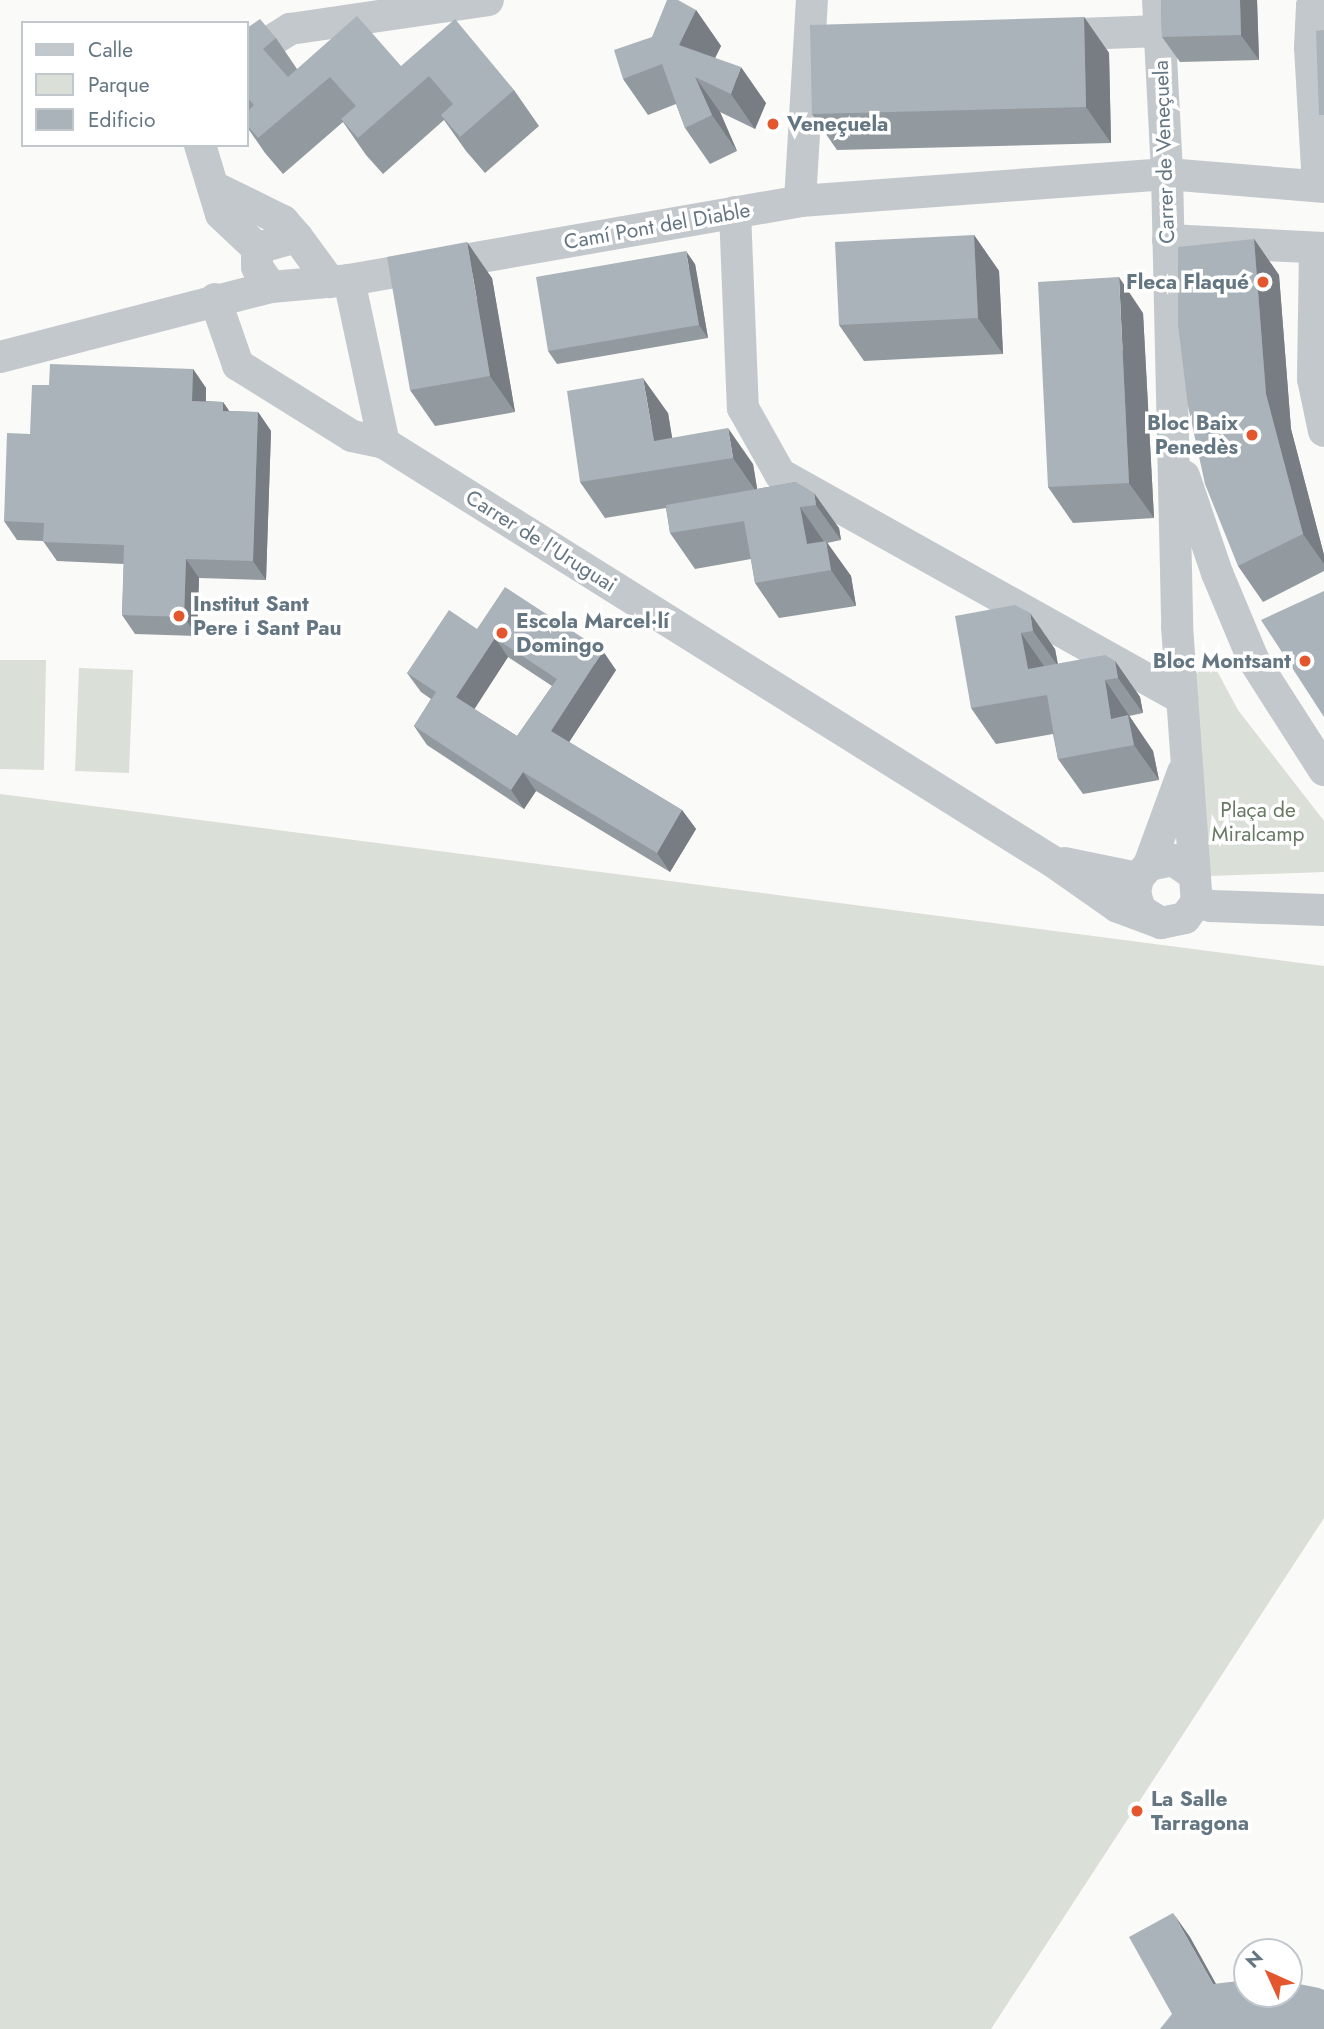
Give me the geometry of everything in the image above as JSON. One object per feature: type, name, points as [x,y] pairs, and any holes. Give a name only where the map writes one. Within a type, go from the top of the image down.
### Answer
[{"type":"street","points":[[248,55],[290,29],[488,0]]},
{"type":"street","points":[[800,201],[823,42],[812,0]]},
{"type":"street","name":"Carrer de Veneçuela","points":[[1158,0],[1167,174],[1175,447]]},
{"type":"street","points":[[1321,186],[1317,46],[1312,6],[1324,5]]},
{"type":"street","name":"Carrer de Veneçuela","points":[[1025,36],[1160,31]]},
{"type":"street","points":[[201,147],[221,214],[257,248],[257,267],[271,287]]},
{"type":"street","name":"Camí Pont del Diable","points":[[0,358],[215,299],[271,287],[340,281],[800,201],[1167,174],[1321,186]]},
{"type":"street","points":[[214,187],[283,221],[340,281],[384,443]]},
{"type":"street","points":[[735,212],[743,408],[780,474],[1182,699]]},
{"type":"street","points":[[257,248],[297,237]]},
{"type":"street","points":[[1168,240],[1320,249],[1313,379],[1324,431]]},
{"type":"street","name":"Carrer de l'Uruguai","points":[[215,299],[238,365],[352,436],[384,443],[1052,861]]},
{"type":"street","points":[[1052,861],[1118,907],[1161,923],[1185,918],[1195,888],[1182,699],[1175,447]]},
{"type":"street","points":[[1175,447],[1217,573],[1255,632],[1287,716],[1324,770]]},
{"type":"street","points":[[1161,923],[1140,910],[1135,892],[1186,760]]},
{"type":"street","points":[[1052,861],[1144,871],[1173,860],[1211,906],[1324,910]]},
{"type":"green space","points":[[0,660],[46,660],[44,770],[0,769]]},
{"type":"green space","points":[[79,668],[133,670],[129,773],[75,771]]},
{"type":"green space","name":"Plaça de Miralcamp","points":[[1216,669],[1238,710],[1324,821],[1324,872],[1210,876],[1191,670]]},
{"type":"green space","points":[[0,794],[1324,966],[1324,1518],[991,2029],[0,2029]]},
{"type":"building","points":[[667,0],[678,0],[696,10],[679,45],[741,67],[731,94],[695,77],[712,115],[685,128],[662,64],[623,79],[614,50],[652,37]]},
{"type":"building","points":[[1161,0],[1240,0],[1241,35],[1162,37]]},
{"type":"building","points":[[357,16],[401,66],[455,19],[514,90],[460,137],[441,115],[453,104],[429,76],[358,138],[341,119],[356,106],[330,77],[258,138],[248,126],[248,111],[254,105],[248,98],[248,27],[260,19],[276,38],[263,49],[288,77]]},
{"type":"building","points":[[1084,17],[1086,107],[812,114],[810,25]]},
{"type":"building","points":[[1324,30],[1324,115],[1319,115],[1316,31]]},
{"type":"building","points":[[974,235],[978,318],[839,325],[835,242]]},
{"type":"building","name":"Bloc Baix Penedès","points":[[1254,239],[1266,394],[1303,534],[1238,566],[1205,484],[1188,406],[1178,325],[1178,247]]},
{"type":"building","points":[[467,242],[490,376],[410,390],[387,257]]},
{"type":"building","points":[[686,251],[699,325],[548,351],[536,277]]},
{"type":"building","points":[[1119,277],[1129,483],[1048,487],[1038,282]]},
{"type":"building","points":[[50,364],[193,369],[192,401],[223,402],[223,411],[258,412],[253,561],[186,559],[184,617],[122,615],[124,545],[43,542],[44,523],[4,521],[7,433],[30,434],[32,385],[49,385]]},
{"type":"building","points":[[643,378],[654,441],[728,428],[733,458],[580,482],[567,391]]},
{"type":"building","points":[[796,482],[814,493],[816,505],[800,507],[807,544],[826,541],[831,570],[755,583],[744,521],[670,533],[666,505]]},
{"type":"building","points":[[505,587],[603,651],[551,731],[682,810],[657,853],[523,772],[511,790],[414,726],[436,692],[407,673],[449,610],[477,629]],"holes":[[[495,638],[557,679],[517,736],[456,697]]]},
{"type":"building","points":[[1324,591],[1324,717],[1261,620]]},
{"type":"building","points":[[1015,605],[1030,613],[1033,631],[1021,633],[1028,669],[1105,655],[1115,661],[1118,678],[1105,680],[1111,719],[1128,715],[1134,745],[1058,759],[1047,695],[971,708],[955,616]]},
{"type":"building","points":[[1173,1913],[1213,1984],[1233,1982],[1233,2008],[1303,2008],[1303,1985],[1319,1988],[1324,1990],[1324,2029],[1160,2029],[1172,2014],[1129,1937]]},
{"type":"place","name":"Veneçuela","points":[[773,124]]},
{"type":"place","name":"Fleca Flaqué","points":[[1263,282]]},
{"type":"place","name":"Bloc Baix Penedès","points":[[1252,435]]},
{"type":"place","name":"Institut Sant Pere i Sant Pau","points":[[179,616]]},
{"type":"place","name":"Escola Marcel·lí Domingo","points":[[502,633]]},
{"type":"place","name":"Bloc Montsant","points":[[1305,661]]},
{"type":"place","name":"La Salle Tarragona","points":[[1137,1811]]}]
